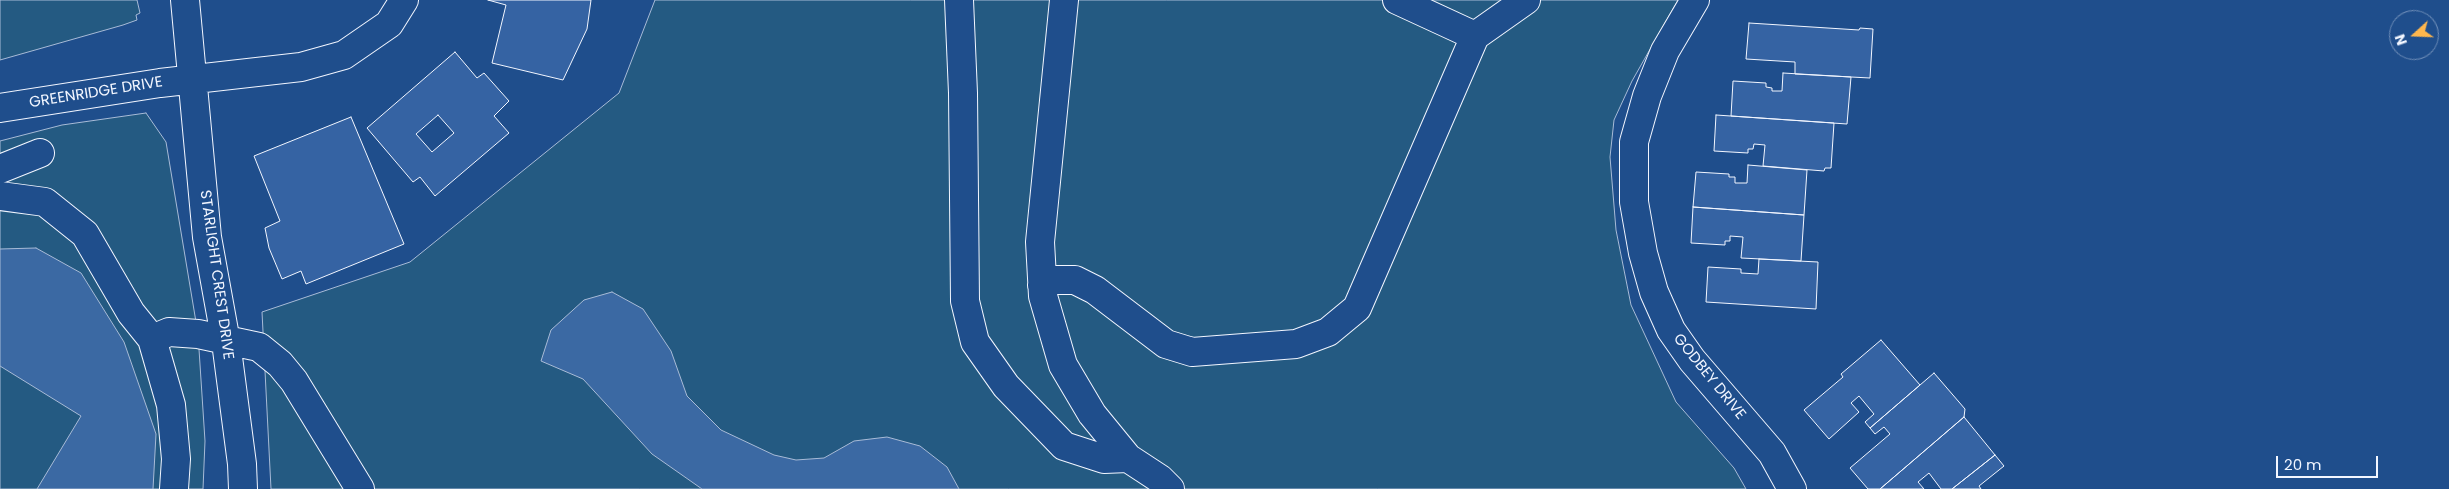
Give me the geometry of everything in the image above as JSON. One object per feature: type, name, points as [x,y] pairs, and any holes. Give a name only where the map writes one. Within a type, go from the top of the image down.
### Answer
[{"type":"street","name":"STARLIGHT CREST DRIVE","points":[[185,0],[207,237],[226,342],[242,464],[243,489]]},
{"type":"street","name":"GREENRIDGE DRIVE","points":[[0,108],[193,78],[300,66],[344,55],[388,24],[404,0]]},
{"type":"street","points":[[958,0],[963,93],[965,301],[975,342],[1006,386],[1064,446],[1104,459],[1128,458]]},
{"type":"street","points":[[1064,0],[1040,242],[1043,296],[1062,365],[1092,414],[1128,458],[1160,479],[1170,489]]},
{"type":"street","points":[[1397,0],[1475,36]]},
{"type":"street","points":[[1042,285],[1055,280],[1075,280],[1095,290],[1166,344],[1192,352],[1296,344],[1328,332],[1357,308],[1475,36],[1526,0]]},
{"type":"street","name":"GODBEY DRIVE","points":[[1695,0],[1665,51],[1647,96],[1634,142],[1634,202],[1643,253],[1654,292],[1670,330],[1692,360],[1772,453],[1792,489]]},
{"type":"street","points":[[0,169],[40,153]]},
{"type":"street","points":[[0,196],[45,202],[85,234],[131,313],[152,339],[170,405],[176,459],[174,489]]},
{"type":"street","points":[[152,339],[169,332],[198,334],[226,342],[259,347],[280,364],[294,381],[360,489]]},
{"type":"shaded area","points":[[0,0],[137,0],[140,13],[136,15],[137,20],[123,25],[0,60]]},
{"type":"shaded area","points":[[655,0],[1678,0],[1632,81],[1614,120],[1610,157],[1616,230],[1631,305],[1676,402],[1734,468],[1746,489],[271,489],[262,312],[410,262],[619,93]]},
{"type":"shaded area","points":[[146,113],[166,142],[198,334],[205,441],[203,489],[0,489],[0,141],[62,125]]},
{"type":"shaded area","points":[[36,248],[81,273],[124,342],[156,434],[153,489],[37,489],[81,416],[0,366],[0,249]]},
{"type":"shaded area","points":[[612,292],[643,309],[671,351],[687,396],[721,430],[774,455],[796,460],[824,458],[854,441],[887,437],[920,446],[947,467],[959,489],[702,489],[652,454],[583,379],[541,361],[551,330],[584,300]]},
{"type":"building","points":[[488,0],[591,0],[587,29],[563,80],[492,63],[506,5]]},
{"type":"building","points":[[1749,23],[1859,30],[1860,28],[1873,29],[1870,78],[1795,74],[1795,62],[1746,59]]},
{"type":"building","points":[[455,52],[477,78],[484,73],[509,101],[494,116],[509,133],[435,196],[420,177],[413,182],[367,128]],"holes":[[[438,115],[454,133],[432,152],[416,134]]]},
{"type":"building","points":[[1783,73],[1851,77],[1847,124],[1731,116],[1733,81],[1766,83],[1766,87],[1772,88],[1772,91],[1782,91]]},
{"type":"building","points":[[1716,115],[1834,123],[1831,168],[1825,168],[1824,171],[1763,166],[1765,145],[1754,144],[1753,149],[1748,149],[1748,153],[1714,151]]},
{"type":"building","points":[[351,117],[404,244],[306,284],[301,271],[282,279],[269,248],[265,228],[280,221],[254,156]]},
{"type":"building","points":[[1748,165],[1807,170],[1804,215],[1693,207],[1696,172],[1729,174],[1729,177],[1735,177],[1735,183],[1747,183]]},
{"type":"building","points":[[1693,207],[1804,215],[1801,261],[1741,258],[1743,237],[1730,236],[1730,241],[1725,241],[1725,245],[1691,243]]},
{"type":"building","points":[[1759,259],[1818,262],[1816,309],[1706,302],[1708,267],[1741,269],[1741,273],[1758,274]]},
{"type":"building","points":[[1881,340],[1920,385],[1870,428],[1865,422],[1874,414],[1859,396],[1851,403],[1859,412],[1829,439],[1804,410],[1843,377],[1841,374]]},
{"type":"building","points":[[1934,373],[1965,409],[1964,417],[1880,489],[1868,489],[1850,468],[1890,434],[1884,427],[1875,434],[1870,428]]},
{"type":"building","points":[[1964,417],[1995,455],[1952,489],[1941,489],[1929,473],[1918,482],[1924,489],[1880,489]]},
{"type":"building","points":[[1995,455],[2004,466],[1979,486],[1981,489],[1952,489]]}]
